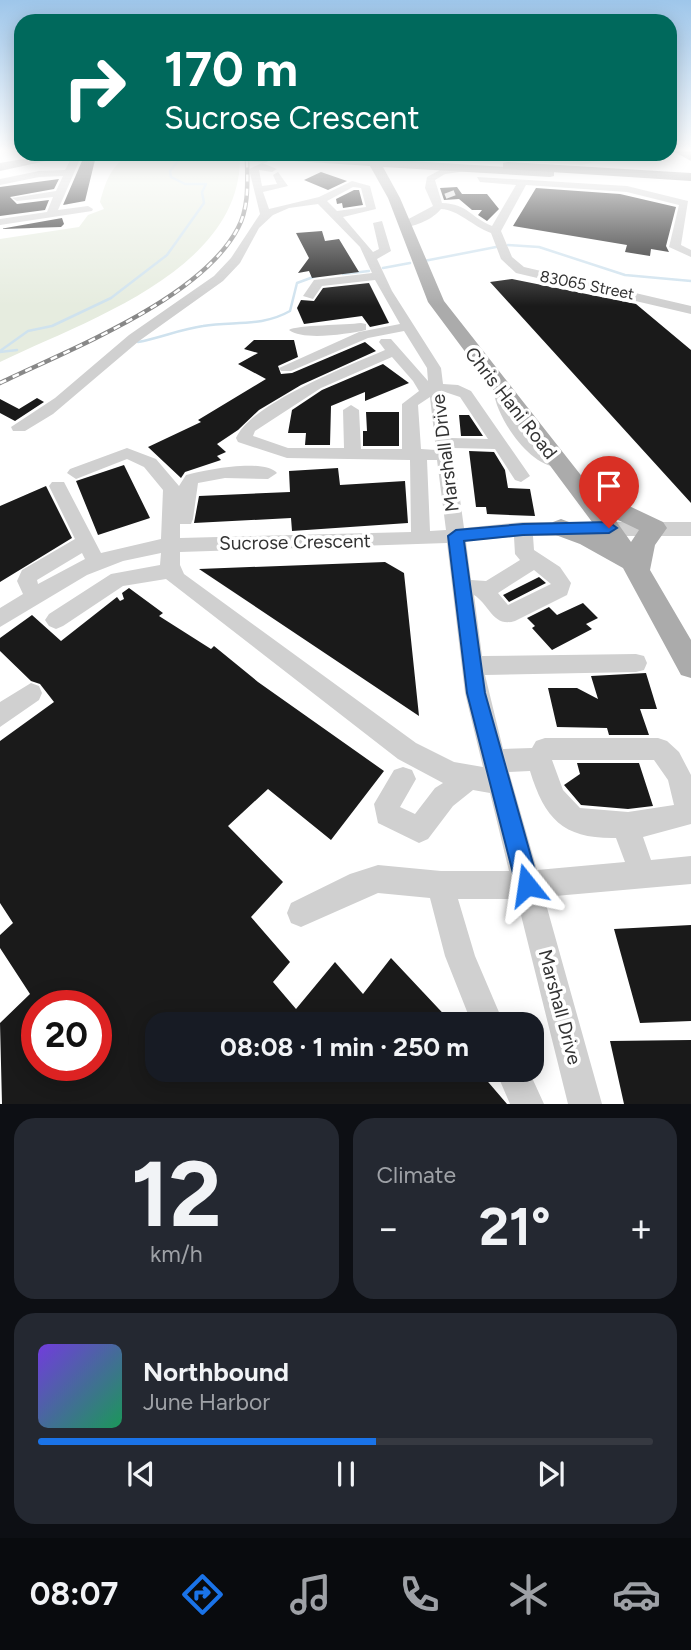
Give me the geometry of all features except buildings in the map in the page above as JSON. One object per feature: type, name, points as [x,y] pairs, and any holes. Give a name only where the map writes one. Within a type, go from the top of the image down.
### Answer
[{"type":"main road","name":"Chris Hani Road","points":[[389,203],[407,232]]},
{"type":"main road","name":"Chris Hani Road","points":[[394,203],[436,302],[502,392],[609,528],[685,645],[691,666]]},
{"type":"main road","points":[[557,529],[600,544],[637,570],[643,542],[655,528],[613,509],[579,489]]},
{"type":"main road","points":[[557,529],[572,521],[581,512],[583,500],[579,489]]},
{"type":"street","points":[[51,214],[56,203]]},
{"type":"street","points":[[262,203],[266,215]]},
{"type":"street","points":[[19,427],[48,412],[120,348],[196,297],[239,257],[266,215],[299,203]]},
{"type":"street","name":"Marshall Drive","points":[[319,203],[359,238],[430,360],[472,666],[496,771],[585,1104]]},
{"type":"street","points":[[334,215],[369,210],[372,207],[371,203]]},
{"type":"street","points":[[407,232],[427,214],[446,203],[461,209],[475,223],[496,231],[510,203]]},
{"type":"street","points":[[688,206],[677,249],[691,254]]},
{"type":"street","points":[[0,222],[88,209]]},
{"type":"street","points":[[398,210],[427,214]]},
{"type":"street","points":[[371,257],[385,251],[378,223]]},
{"type":"street","points":[[684,226],[691,237]]},
{"type":"street","name":"83065 Street","points":[[496,231],[507,259],[520,270],[691,310]]},
{"type":"street","points":[[309,296],[318,284],[379,276]]},
{"type":"street","name":"83065 Street","points":[[659,301],[691,303]]},
{"type":"street","name":"83065 Street","points":[[659,301],[691,326]]},
{"type":"street","points":[[296,330],[349,330],[406,320]]},
{"type":"street","points":[[286,368],[406,320]]},
{"type":"street","points":[[433,391],[389,345],[316,384],[248,428],[244,438],[280,452],[353,454],[414,454],[500,444]]},
{"type":"street","points":[[301,375],[316,384]]},
{"type":"street","points":[[421,538],[408,408],[414,400],[433,391],[458,389],[466,394],[521,475]]},
{"type":"street","points":[[351,410],[353,454]]},
{"type":"street","points":[[76,473],[127,453],[150,463],[172,489],[176,545]]},
{"type":"street","points":[[171,571],[187,488],[192,479],[225,472],[268,473]]},
{"type":"street","points":[[58,486],[96,561]]},
{"type":"street","points":[[461,588],[475,586],[486,591],[502,614],[508,615],[559,589],[558,578],[525,554],[523,529]]},
{"type":"street","name":"Sucrose Crescent","points":[[5,609],[34,597],[96,561],[132,549],[176,545],[421,538],[523,529],[691,529]]},
{"type":"street","points":[[34,597],[27,581],[29,575],[86,542]]},
{"type":"street","points":[[486,591],[533,561]]},
{"type":"street","points":[[56,620],[118,579],[171,571]]},
{"type":"street","points":[[171,571],[199,599],[407,751],[442,770],[466,778],[539,760],[545,749],[658,749],[665,753],[677,774],[687,813],[625,825],[581,822],[568,816],[560,808],[539,760]]},
{"type":"street","points":[[472,666],[636,663]]},
{"type":"street","points":[[2,710],[31,693]]},
{"type":"street","points":[[403,779],[387,804],[387,814],[419,830],[444,797],[460,787],[466,778]]},
{"type":"street","points":[[625,825],[643,874]]},
{"type":"street","points":[[302,913],[360,884],[378,879],[441,885],[527,885],[691,870]]},
{"type":"street","points":[[441,885],[465,976],[482,1012]]},
{"type":"street","points":[[517,1082],[527,1104]]},
{"type":"shaded area","points":[[100,203],[230,203],[215,231],[187,261],[152,287],[73,329],[0,362],[0,239],[79,227],[88,215],[104,209]]},
{"type":"waterway","points":[[0,351],[28,331],[52,326],[111,298],[167,255],[204,203]]},
{"type":"waterway","points":[[508,245],[539,247],[625,275],[691,281]]},
{"type":"waterway","points":[[424,261],[496,247]]},
{"type":"waterway","points":[[383,268],[410,263]]},
{"type":"waterway","points":[[343,274],[369,271]]},
{"type":"waterway","points":[[138,342],[195,327],[258,321],[279,316],[290,311],[297,283],[316,276]]},
{"type":"waterway","points":[[0,352],[17,350]]},
{"type":"railway","points":[[0,383],[131,319],[195,277],[220,254],[238,228],[245,203]]},
{"type":"route","points":[[527,885],[476,693],[456,536],[523,529],[609,528]]}]
